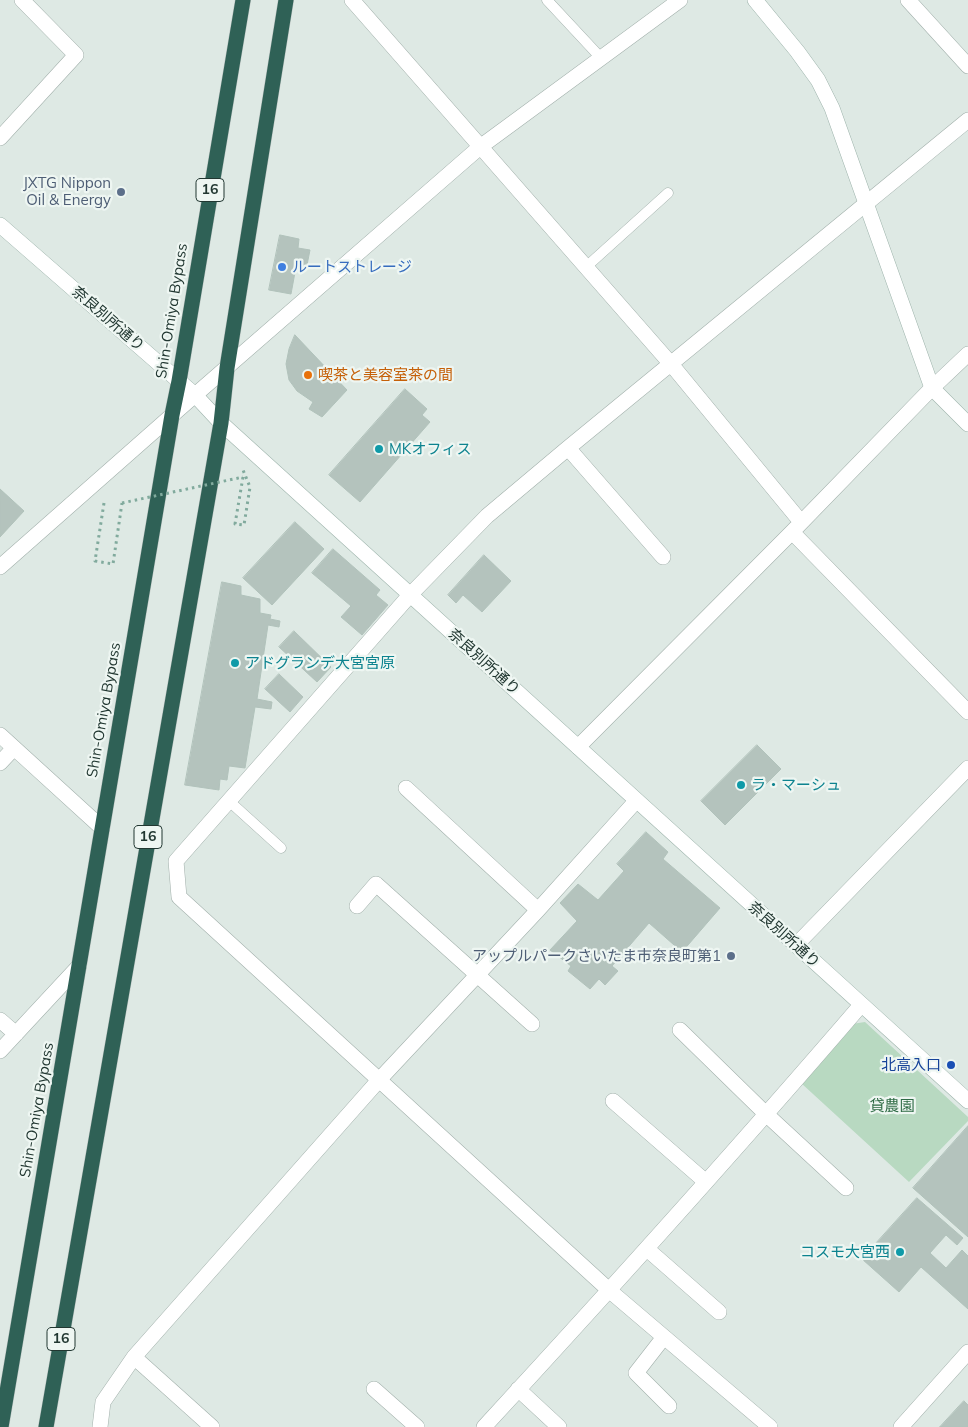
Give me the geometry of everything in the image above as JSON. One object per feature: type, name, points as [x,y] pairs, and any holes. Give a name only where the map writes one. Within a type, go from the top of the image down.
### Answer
[{"type":"highway","name":"Shin-Omiya Bypass","points":[[1,1427],[243,0]]},
{"type":"highway","name":"16","points":[[46,1427],[221,423],[227,368],[286,0]]},
{"type":"street","points":[[0,138],[76,55],[22,0]]},
{"type":"street","points":[[352,0],[671,364],[797,527],[968,712]]},
{"type":"street","points":[[0,567],[480,147],[680,0]]},
{"type":"street","points":[[755,0],[818,80],[832,108],[932,388],[968,424]]},
{"type":"street","points":[[908,0],[968,66]]},
{"type":"street","points":[[770,1427],[610,1291],[179,897],[176,861],[410,595],[487,516],[968,120]]},
{"type":"street","name":"奈良別所通り","points":[[0,225],[195,395],[221,423],[968,1101]]},
{"type":"street","points":[[578,747],[932,388],[968,354]]},
{"type":"street","points":[[568,448],[663,557]]},
{"type":"street","points":[[0,736],[102,828]]},
{"type":"street","points":[[0,763],[14,748]]},
{"type":"street","points":[[796,945],[968,768]]},
{"type":"street","points":[[406,788],[538,910]]},
{"type":"street","points":[[100,1427],[102,1402],[134,1357],[379,1080],[538,910],[636,801]]},
{"type":"street","points":[[356,906],[376,884],[532,1024]]},
{"type":"street","points":[[0,1051],[79,966]]},
{"type":"street","points":[[484,1427],[610,1291],[862,1005]]},
{"type":"street","points":[[0,1020],[16,1034]]},
{"type":"street","points":[[680,1030],[767,1115],[846,1188]]},
{"type":"street","points":[[613,1101],[706,1182]]},
{"type":"street","points":[[647,1249],[719,1312]]},
{"type":"street","points":[[664,1337],[636,1372],[669,1406]]},
{"type":"street","points":[[901,1427],[968,1352]]},
{"type":"street","points":[[134,1357],[212,1427]]},
{"type":"street","points":[[374,1389],[417,1427]]},
{"type":"street","points":[[518,1390],[559,1427]]},
{"type":"lane","points":[[548,0],[601,58]]},
{"type":"lane","points":[[586,267],[668,193]]},
{"type":"lane","points":[[229,801],[281,848]]},
{"type":"path","points":[[104,503],[95,561],[113,564],[122,503],[243,477],[235,524],[244,525],[250,487]]},
{"type":"green space","name":"貸農園","points":[[865,1022],[968,1117],[968,1121],[909,1182],[801,1083],[852,1024]]},
{"type":"building","points":[[280,235],[299,239],[298,248],[310,250],[306,270],[296,267],[291,294],[269,290]]},
{"type":"building","points":[[295,335],[347,390],[322,417],[309,409],[313,402],[297,391],[289,380],[286,364],[289,349]]},
{"type":"building","name":"MKオフィス","points":[[405,389],[427,409],[422,415],[430,422],[360,502],[329,475]]},
{"type":"building","points":[[0,489],[24,511],[0,537]]},
{"type":"building","points":[[295,522],[324,549],[272,605],[243,578]]},
{"type":"building","points":[[333,549],[380,590],[376,595],[388,605],[362,635],[341,617],[351,606],[312,573]]},
{"type":"building","points":[[484,555],[511,581],[482,612],[463,595],[456,603],[448,595]]},
{"type":"building","name":"アドグランデ大宮宮原","points":[[222,582],[241,586],[241,595],[260,599],[260,613],[271,615],[270,619],[280,621],[279,627],[268,625],[257,699],[272,702],[271,709],[255,707],[245,768],[229,766],[227,780],[220,779],[219,790],[185,785]]},
{"type":"building","points":[[294,631],[331,667],[317,682],[279,647]]},
{"type":"building","points":[[279,674],[303,697],[290,712],[265,689]]},
{"type":"building","name":"ラ・マーシュ","points":[[757,745],[781,769],[725,825],[701,801]]},
{"type":"building","points":[[646,832],[668,852],[663,859],[720,908],[682,952],[649,923],[612,966],[618,971],[605,985],[599,979],[590,989],[568,971],[571,966],[550,950],[577,921],[560,903],[578,884],[598,900],[624,871],[617,864]]},
{"type":"building","points":[[968,1126],[968,1237],[913,1188]]},
{"type":"building","name":"コスモ大宮西","points":[[917,1198],[963,1238],[957,1245],[946,1235],[930,1253],[946,1268],[962,1250],[968,1256],[968,1309],[921,1267],[899,1292],[862,1259]]},
{"type":"building","points":[[964,1401],[968,1405],[968,1427],[940,1427]]},
{"type":"place","name":"JXTG Nippon Oil & Energy","points":[[121,192]]},
{"type":"place","name":"ルートストレージ","points":[[282,267]]},
{"type":"place","name":"喫茶と美容室茶の間","points":[[308,375]]},
{"type":"place","name":"MKオフィス","points":[[379,449]]},
{"type":"place","name":"アドグランデ大宮宮原","points":[[235,663]]},
{"type":"place","name":"ラ・マーシュ","points":[[741,785]]},
{"type":"place","name":"アップルパークさいたま市奈良町第1","points":[[731,956]]},
{"type":"place","name":"北高入口","points":[[951,1065]]},
{"type":"place","name":"コスモ大宮西","points":[[900,1252]]}]
